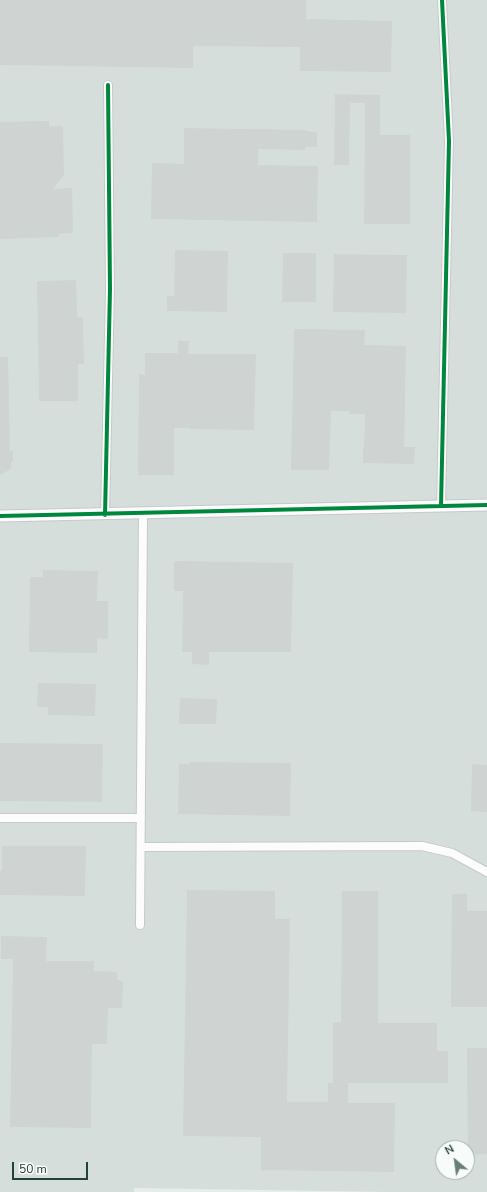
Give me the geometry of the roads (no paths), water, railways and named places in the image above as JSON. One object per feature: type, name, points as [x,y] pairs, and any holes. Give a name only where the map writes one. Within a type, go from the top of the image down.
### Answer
[{"type":"street","points":[[440,506],[449,141],[442,0]]},
{"type":"street","points":[[106,515],[110,289],[108,86]]},
{"type":"street","points":[[0,516],[106,515],[487,505]]},
{"type":"street","points":[[140,925],[143,514]]},
{"type":"street","points":[[0,818],[141,818]]},
{"type":"street","points":[[140,847],[422,846],[452,853],[487,872]]}]
